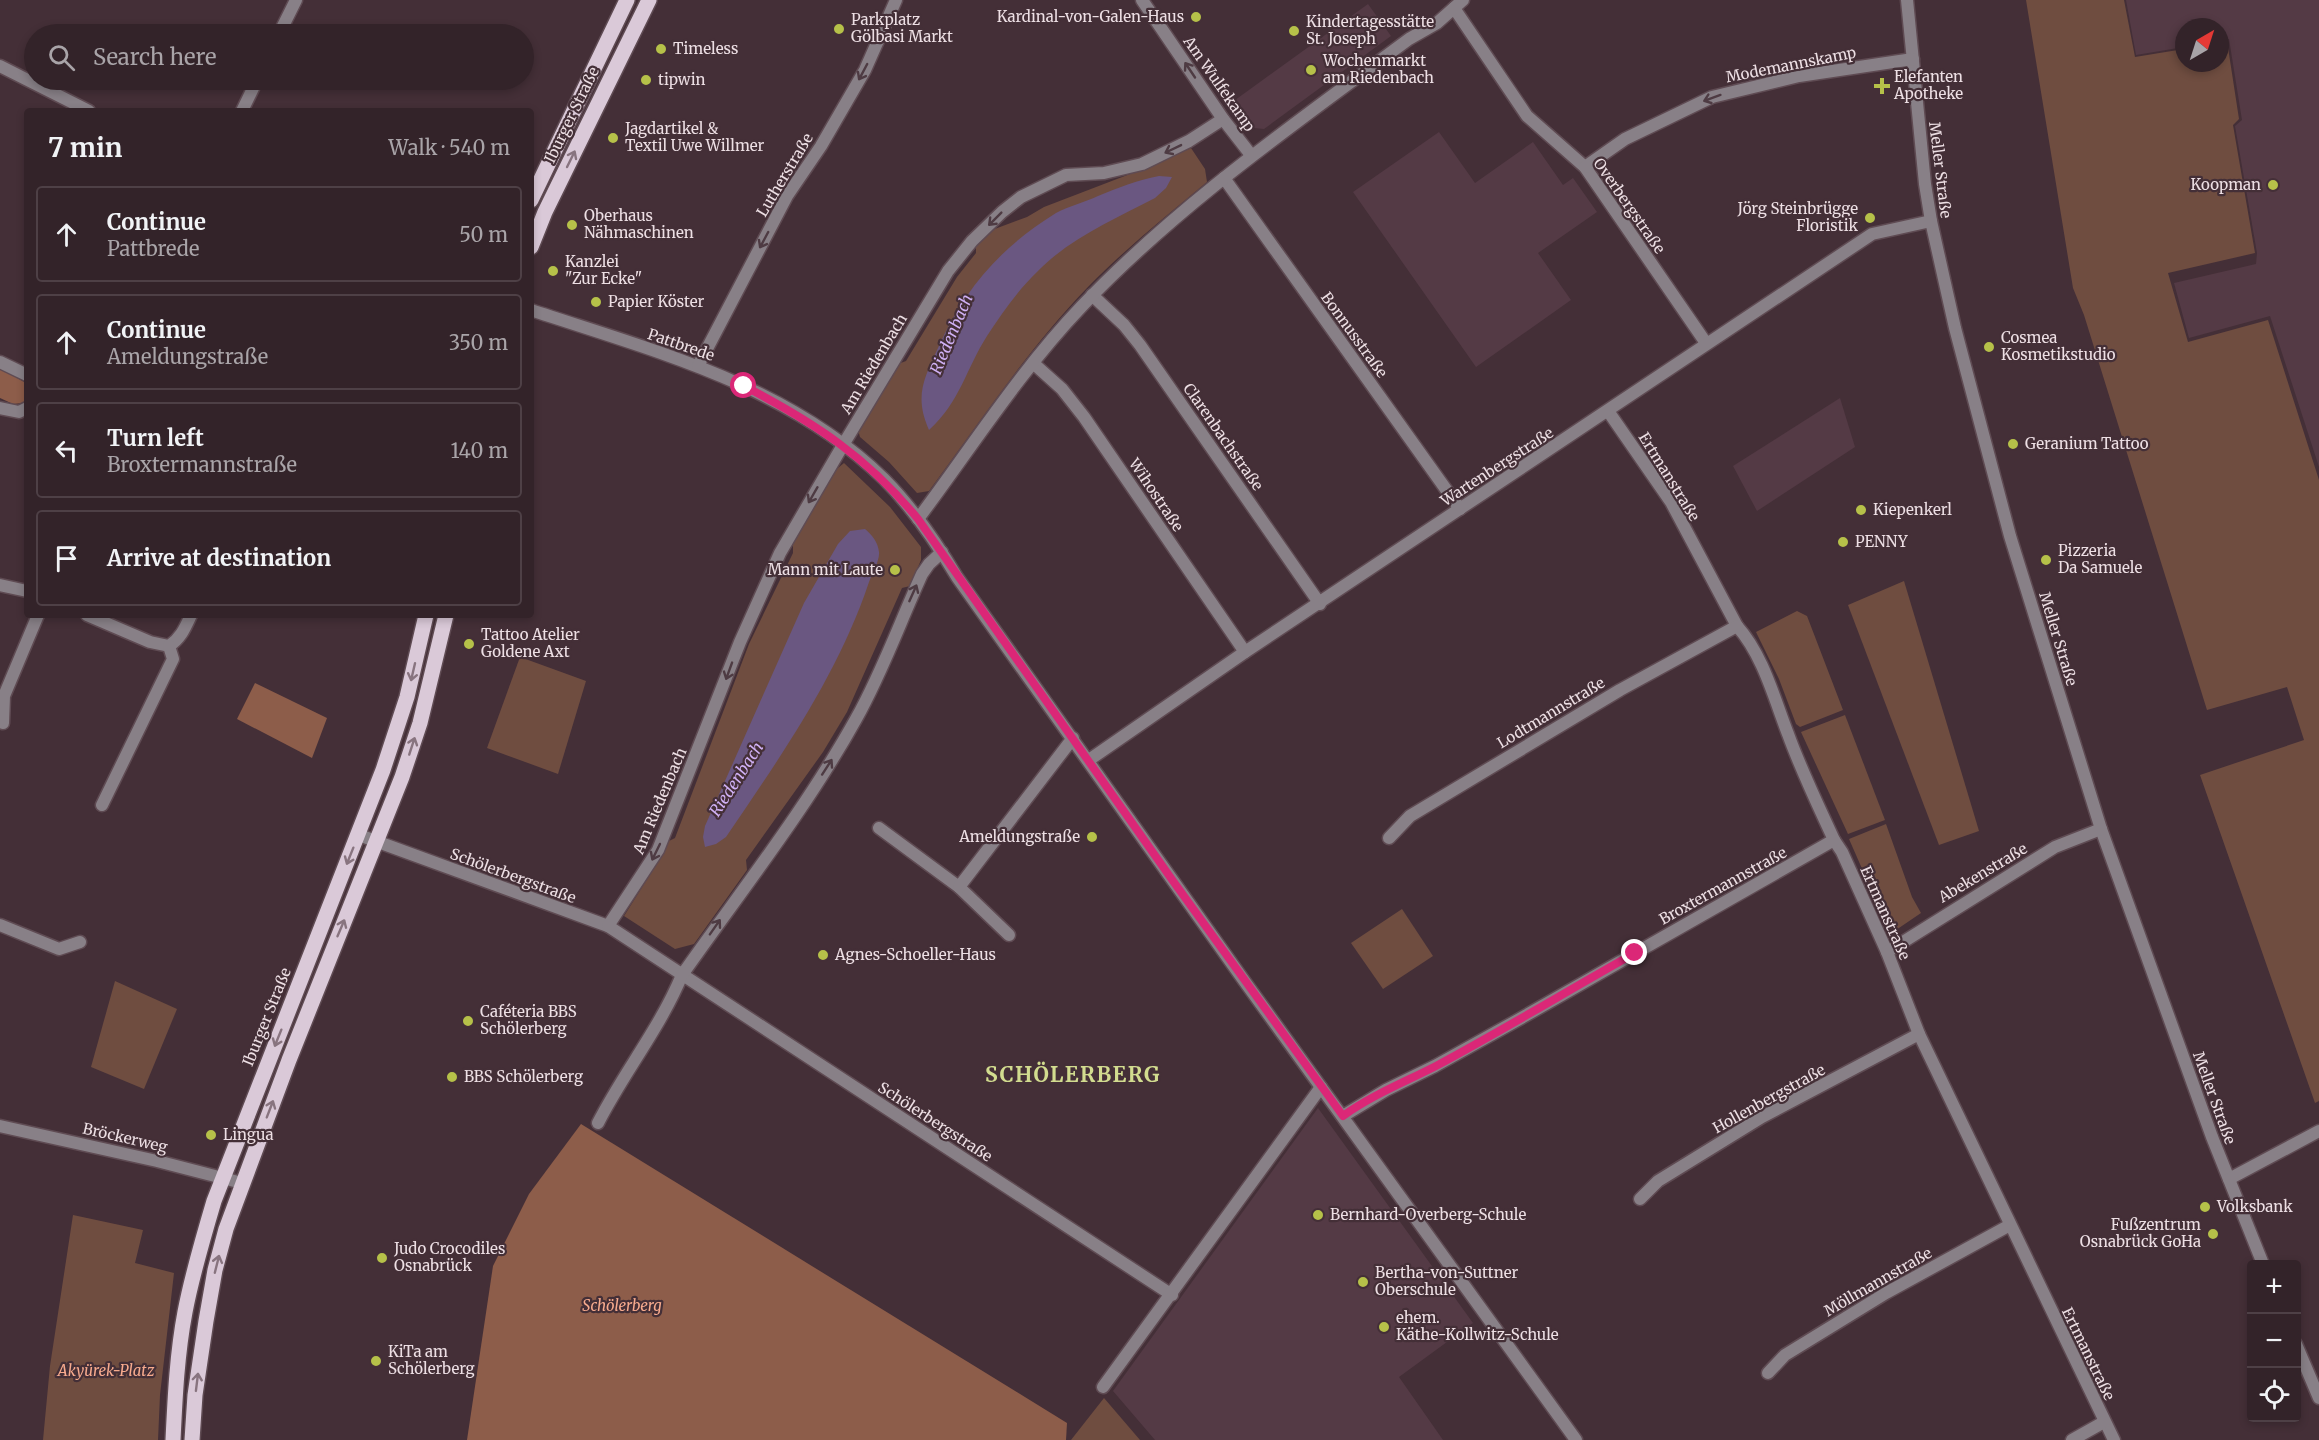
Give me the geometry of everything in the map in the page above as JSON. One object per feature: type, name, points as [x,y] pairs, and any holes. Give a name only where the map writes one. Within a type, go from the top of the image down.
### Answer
[{"type":"main road","name":"Iburger Straße","points":[[534,194],[627,0]]},
{"type":"main road","name":"Iburger Straße","points":[[534,240],[550,202],[649,0]]},
{"type":"main road","name":"Iburger Straße","points":[[173,1440],[176,1386],[185,1314],[198,1253],[222,1177],[359,835],[407,697],[425,618]]},
{"type":"main road","points":[[192,1440],[199,1365],[215,1270],[226,1229],[337,937],[377,842],[420,723],[445,618]]},
{"type":"street","points":[[284,24],[296,0]]},
{"type":"street","name":"Lutherstraße","points":[[698,366],[787,195],[821,146],[865,70],[896,0]]},
{"type":"street","name":"Am Wulfekamp","points":[[1142,0],[1223,119],[1251,155]]},
{"type":"street","name":"Meller Straße","points":[[1907,0],[1925,184],[1931,221],[1955,328],[2010,536],[2101,829],[2229,1179],[2261,1260]]},
{"type":"street","points":[[918,519],[1033,363],[1092,295],[1157,233],[1251,155],[1409,39],[1437,23],[1459,4]]},
{"type":"street","name":"Overbergstraße","points":[[1459,4],[1527,116],[1585,167],[1706,343]]},
{"type":"street","name":"Modemannskamp","points":[[1585,167],[1625,139],[1712,96],[1799,76],[1913,59]]},
{"type":"street","points":[[0,66],[24,78]]},
{"type":"street","points":[[47,90],[83,108]]},
{"type":"street","points":[[243,108],[252,90]]},
{"type":"street","name":"Am Riedenbach","points":[[608,926],[658,850],[753,612],[780,553],[948,271],[972,241],[1021,196],[1066,175],[1104,173],[1143,164],[1189,141],[1223,119]]},
{"type":"street","name":"Bonnusstraße","points":[[1224,178],[1460,509]]},
{"type":"street","name":"Wartenbergstraße","points":[[1089,760],[1245,652],[1872,234],[1931,221]]},
{"type":"street","name":"Clarenbachstraße","points":[[1092,295],[1124,325],[1140,345],[1320,604]]},
{"type":"street","name":"Pattbrede","points":[[534,311],[698,366],[778,403],[843,445]]},
{"type":"street","points":[[0,362],[24,374]]},
{"type":"street","name":"Wihostraße","points":[[1033,363],[1062,390],[1084,417],[1245,652]]},
{"type":"street","points":[[0,408],[19,412],[24,410]]},
{"type":"street","name":"Ertmanstraße","points":[[1608,411],[1671,502],[1737,626],[1756,655],[1834,840],[1842,852],[1887,952],[1919,1034],[2114,1440]]},
{"type":"street","points":[[843,445],[883,478],[918,519],[1321,1087],[1576,1440]]},
{"type":"street","points":[[598,1123],[613,1094],[669,1006],[682,975],[833,758],[872,686],[922,574],[942,552]]},
{"type":"street","points":[[0,585],[24,590]]},
{"type":"street","points":[[3,723],[4,696],[37,618]]},
{"type":"street","points":[[94,618],[150,642],[169,646],[183,632],[190,618]]},
{"type":"street","name":"Lodtmannstraße","points":[[1389,838],[1410,816],[1620,690],[1737,626]]},
{"type":"street","points":[[102,805],[173,658],[169,646]]},
{"type":"street","points":[[959,887],[1073,738]]},
{"type":"street","points":[[879,828],[959,887],[1009,935]]},
{"type":"street","name":"Abekenstraße","points":[[1887,952],[2055,846],[2101,829]]},
{"type":"street","name":"Schölerbergstraße","points":[[359,835],[608,926],[1172,1295]]},
{"type":"street","name":"Broxtermannstraße","points":[[1343,1116],[1386,1090],[1516,1021],[1834,840]]},
{"type":"street","points":[[0,925],[59,949],[80,942]]},
{"type":"street","name":"Hollenbergstraße","points":[[1640,1199],[1658,1180],[1762,1117],[1919,1034]]},
{"type":"street","points":[[1103,1387],[1321,1087]]},
{"type":"street","name":"Bröckerweg","points":[[0,1126],[157,1161],[242,1184]]},
{"type":"street","points":[[2229,1179],[2319,1131]]},
{"type":"street","name":"Möllmannstraße","points":[[1768,1373],[1785,1354],[1886,1293],[2010,1225]]},
{"type":"street","points":[[2301,1356],[2319,1398]]},
{"type":"street","points":[[2072,1440],[2104,1422]]},
{"type":"shaded area","points":[[2126,0],[2319,0],[2319,467],[2270,316],[2189,338],[2174,283],[2256,264],[2257,253],[2235,126],[2242,120],[2229,39],[2229,18],[2175,18],[2175,48],[2136,55]]},
{"type":"shaded area","name":"Wochenmarkt am Riedenbach","points":[[1368,4],[1391,36],[1264,129],[1254,128],[1242,120],[1231,103]]},
{"type":"shaded area","points":[[1439,132],[1475,183],[1533,142],[1563,185],[1573,178],[1597,212],[1538,253],[1571,300],[1476,367],[1353,192]]},
{"type":"shaded area","points":[[1840,398],[1855,447],[1757,511],[1733,466]]},
{"type":"shaded area","name":"Bernhard-Overberg-Schule","points":[[1318,1108],[1473,1323],[1399,1377],[1443,1440],[1155,1440],[1113,1391]]},
{"type":"green space","points":[[2026,0],[2124,0],[2135,57],[2175,50],[2175,72],[2229,72],[2229,54],[2239,119],[2233,125],[2255,253],[2168,273],[2188,342],[2268,320],[2319,480],[2319,1101],[2315,1103],[2200,775],[2304,740],[2287,687],[2207,710],[2084,315],[2073,288]]},
{"type":"green space","points":[[1191,148],[1205,169],[1207,182],[1130,247],[1087,288],[1024,361],[929,491],[917,493],[889,462],[860,437],[858,430],[898,364],[906,361],[957,277],[976,253],[976,246],[992,230]]},
{"type":"green space","points":[[0,368],[24,382],[24,402],[13,404],[0,398]]},
{"type":"green space","points":[[844,463],[890,507],[921,547],[921,560],[910,586],[902,588],[847,712],[823,752],[746,860],[747,870],[694,944],[675,949],[624,916],[659,860],[667,842],[675,838],[749,644],[793,553],[793,543],[833,472]]},
{"type":"green space","points":[[1904,581],[1979,831],[1939,845],[1848,605]]},
{"type":"green space","points":[[1797,611],[1807,616],[1843,710],[1800,727],[1796,724],[1779,679],[1756,632]]},
{"type":"green space","points":[[520,657],[586,681],[558,774],[487,748]]},
{"type":"green space","points":[[255,683],[327,718],[312,758],[237,719]]},
{"type":"green space","points":[[1845,715],[1885,820],[1848,834],[1801,732]]},
{"type":"green space","points":[[1886,824],[1912,897],[1921,913],[1896,930],[1888,928],[1849,839]]},
{"type":"green space","points":[[1402,909],[1433,956],[1383,989],[1351,943]]},
{"type":"green space","points":[[115,981],[177,1009],[144,1089],[91,1067]]},
{"type":"green space","name":"Schölerberg","points":[[581,1124],[1067,1423],[1066,1440],[467,1440],[493,1266],[529,1194]]},
{"type":"green space","name":"Akyürek-Platz","points":[[73,1215],[143,1230],[135,1263],[174,1273],[160,1395],[158,1440],[43,1440],[50,1366]]},
{"type":"green space","points":[[1104,1398],[1140,1440],[1071,1440]]},
{"type":"water","name":"Riedenbach","points":[[1159,176],[1172,177],[1166,188],[1155,198],[1064,249],[1024,286],[1004,310],[987,336],[948,408],[929,430],[922,407],[925,379],[949,326],[972,288],[986,271],[1018,240],[1056,213],[1128,184]]},
{"type":"water","name":"Riedenbach","points":[[865,529],[877,545],[878,559],[856,616],[825,682],[807,714],[726,837],[716,844],[705,847],[703,837],[705,826],[804,603],[838,544],[850,531]]},
{"type":"place","name":"Kardinal-von-Galen-Haus","points":[[1196,17]]},
{"type":"place","name":"Parkplatz Gölbasi Markt","points":[[839,29]]},
{"type":"place","name":"Kindertagesstätte St. Joseph","points":[[1294,31]]},
{"type":"place","name":"Timeless","points":[[661,49]]},
{"type":"place","name":"Wochenmarkt am Riedenbach","points":[[1311,70]]},
{"type":"place","name":"tipwin","points":[[646,80]]},
{"type":"place","name":"Elefanten Apotheke","points":[[1882,86]]},
{"type":"place","name":"Jagdartikel & Textil Uwe Willmer","points":[[613,138]]},
{"type":"place","name":"Koopman","points":[[2273,185]]},
{"type":"place","name":"Jörg Steinbrügge Floristik","points":[[1870,218]]},
{"type":"place","name":"Oberhaus Nähmaschinen","points":[[572,225]]},
{"type":"place","name":"Kanzlei \"Zur Ecke\"","points":[[553,271]]},
{"type":"place","name":"Papier Köster","points":[[596,302]]},
{"type":"place","name":"Cosmea Kosmetikstudio","points":[[1989,347]]},
{"type":"place","name":"Geranium Tattoo","points":[[2013,444]]},
{"type":"place","name":"Kiepenkerl","points":[[1861,510]]},
{"type":"place","name":"PENNY","points":[[1843,542]]},
{"type":"place","name":"Pizzeria Da Samuele","points":[[2046,560]]},
{"type":"place","name":"Mann mit Laute","points":[[895,570]]},
{"type":"place","name":"Tattoo Atelier Goldene Axt","points":[[469,644]]},
{"type":"place","name":"Ameldungstraße","points":[[1092,837]]},
{"type":"place","name":"Agnes-Schoeller-Haus","points":[[823,955]]},
{"type":"place","name":"Caféteria BBS Schölerberg","points":[[468,1021]]},
{"type":"place","name":"BBS Schölerberg","points":[[452,1077]]},
{"type":"place","name":"Lingua","points":[[211,1135]]},
{"type":"place","name":"Volksbank","points":[[2205,1207]]},
{"type":"place","name":"Bernhard-Overberg-Schule","points":[[1318,1215]]},
{"type":"place","name":"Fußzentrum Osnabrück GoHa","points":[[2213,1234]]},
{"type":"place","name":"Judo Crocodiles Osnabrück","points":[[382,1258]]},
{"type":"place","name":"Bertha-von-Suttner Oberschule","points":[[1363,1282]]},
{"type":"place","name":"ehem. Käthe-Kollwitz-Schule","points":[[1384,1327]]},
{"type":"place","name":"KiTa am Schölerberg","points":[[376,1361]]},
{"type":"district","name":"SCHÖLERBERG","points":[[1073,1075]]},
{"type":"route","points":[[744,386],[778,403],[843,445],[883,478],[918,519],[1173,881],[1343,1116],[1635,953]]}]
